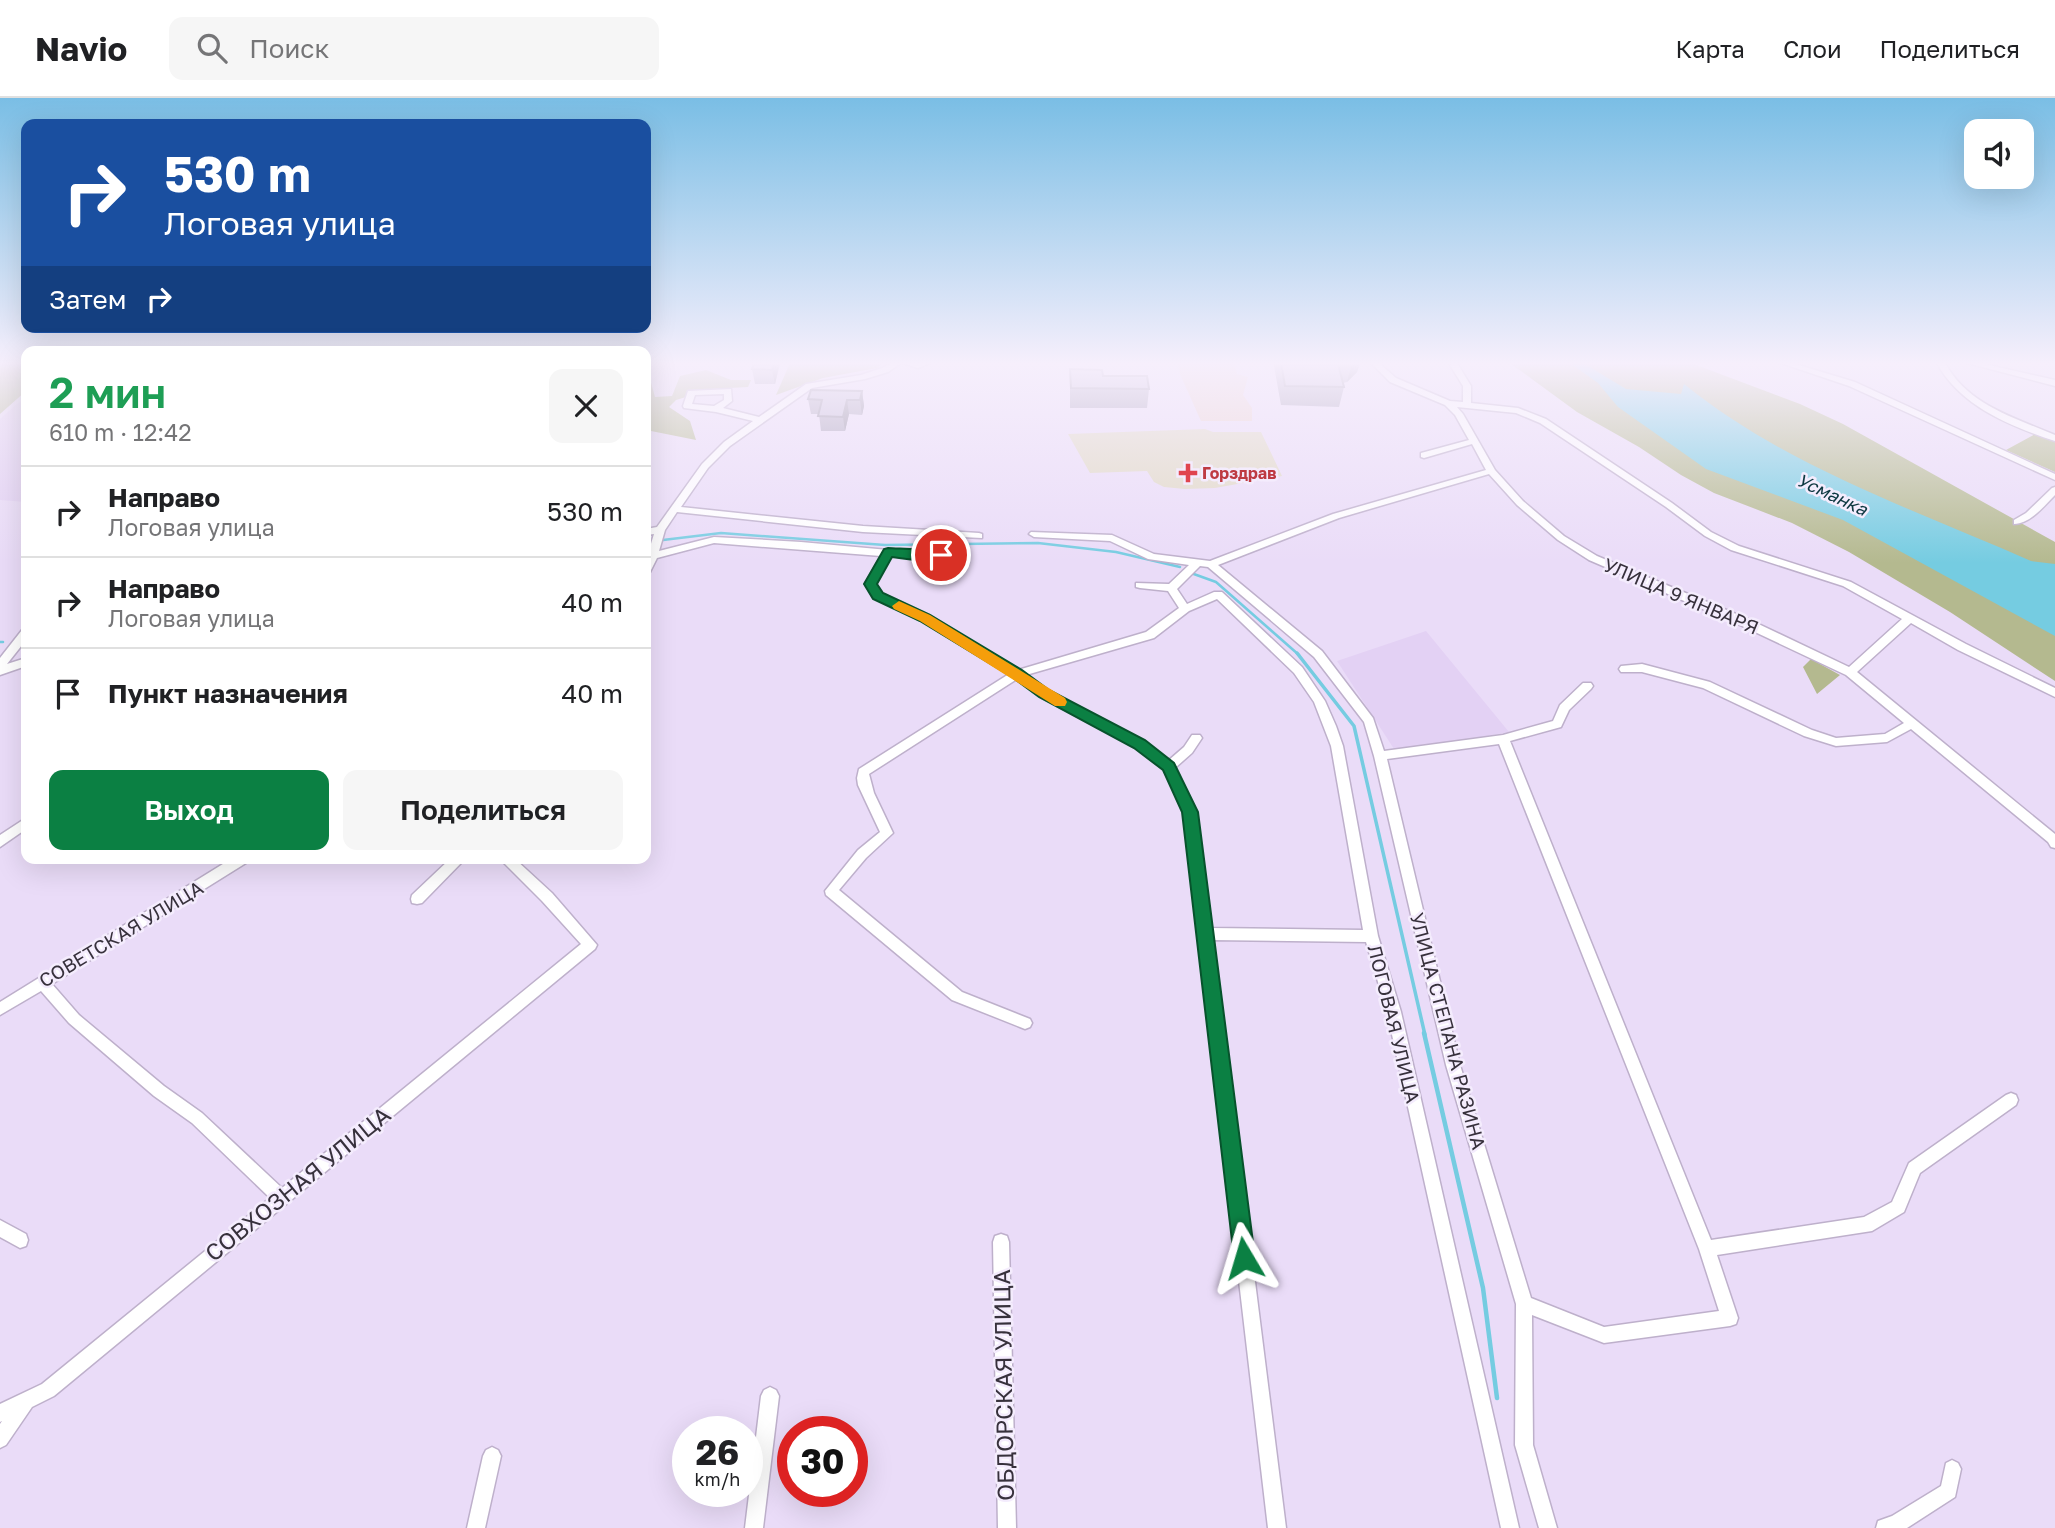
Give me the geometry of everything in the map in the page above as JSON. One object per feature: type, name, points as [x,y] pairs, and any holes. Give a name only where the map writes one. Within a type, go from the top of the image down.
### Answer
[{"type":"street","points":[[651,560],[660,530],[705,466],[727,443],[745,430]]},
{"type":"street","name":"УЛИЦА 9 ЯНВАРЯ","points":[[1468,430],[1491,471],[1520,503],[1561,538],[1593,558],[1745,622],[1850,672],[2053,839],[2055,844]]},
{"type":"street","points":[[1556,430],[1708,534],[1735,548],[1847,584],[1962,647],[2055,693]]},
{"type":"street","points":[[1952,430],[2055,477]]},
{"type":"street","points":[[2037,430],[2055,438]]},
{"type":"street","points":[[1424,455],[1474,441]]},
{"type":"street","points":[[1171,588],[1179,578],[1205,563],[1336,516],[1491,471]]},
{"type":"street","points":[[2017,522],[2055,489]]},
{"type":"street","points":[[675,509],[863,529],[979,536]]},
{"type":"street","points":[[651,531],[660,530]]},
{"type":"street","points":[[1034,534],[1112,538],[1152,556],[1205,563]]},
{"type":"street","points":[[653,556],[714,540],[922,556],[961,554]]},
{"type":"street","points":[[888,552],[870,584],[878,596],[925,618],[1017,674],[1044,694],[1139,744],[1169,767],[1190,812],[1278,1528]]},
{"type":"street","name":"УЛИЦА СТЕПАНА РАЗИНА","points":[[1205,563],[1318,654],[1369,721],[1380,756],[1453,1065],[1524,1304],[1524,1445],[1548,1528]]},
{"type":"street","points":[[1140,584],[1171,588],[1185,609]]},
{"type":"street","name":"ЛОГОВАЯ УЛИЦА","points":[[1025,1023],[957,996],[831,891],[862,853],[887,833],[879,810],[864,788],[861,777],[863,772],[1017,674],[1150,635],[1185,609],[1218,594],[1298,670],[1319,701],[1337,746],[1371,936],[1394,1012],[1510,1528]]},
{"type":"street","points":[[1850,672],[1910,618]]},
{"type":"street","points":[[0,670],[21,640]]},
{"type":"street","points":[[0,670],[21,664]]},
{"type":"street","points":[[1625,668],[1642,668],[1706,685],[1808,733],[1836,742],[1887,738],[1912,723]]},
{"type":"street","points":[[0,670],[21,672]]},
{"type":"street","points":[[1380,756],[1503,739],[1557,724],[1564,708],[1587,686]]},
{"type":"street","points":[[1169,767],[1188,750],[1196,738]]},
{"type":"street","points":[[1503,739],[1707,1249],[1730,1318],[1604,1335],[1524,1304]]},
{"type":"street","points":[[0,842],[21,827]]},
{"type":"street","name":"СОВЕТСКАЯ УЛИЦА","points":[[0,1009],[234,864]]},
{"type":"street","points":[[417,899],[454,864]]},
{"type":"street","name":"СОВХОЗНАЯ УЛИЦА","points":[[0,1413],[48,1390],[590,945],[547,897],[511,864]]},
{"type":"street","points":[[1205,934],[1371,936]]},
{"type":"street","points":[[42,982],[74,1019],[159,1091],[197,1118],[281,1198]]},
{"type":"street","points":[[1707,1249],[1866,1225],[1898,1207],[1914,1168],[2011,1100]]},
{"type":"street","points":[[0,1228],[20,1240]]},
{"type":"street","name":"ОБДОРСКАЯ УЛИЦА","points":[[1001,1242],[1007,1528]]},
{"type":"street","points":[[754,1528],[770,1396]]},
{"type":"street","points":[[0,1439],[25,1401]]},
{"type":"street","points":[[476,1528],[492,1456]]},
{"type":"street","points":[[1885,1528],[1897,1524],[1949,1491],[1952,1469]]},
{"type":"shaded area","points":[[0,430],[21,430],[21,502],[0,500]]},
{"type":"shaded area","points":[[1185,430],[1261,432],[1282,476],[1215,488],[1185,489],[1164,487],[1154,482],[1147,471],[1090,473],[1068,434]]},
{"type":"shaded area","points":[[1426,631],[1509,732],[1396,752],[1337,661]]},
{"type":"green space","points":[[651,430],[693,430],[696,440],[651,431]]},
{"type":"green space","points":[[1608,430],[1853,430],[2055,542],[2055,681],[1950,612],[1849,552],[1792,523],[1714,493]]},
{"type":"green space","points":[[2037,433],[2055,442],[2055,472],[2006,450]]},
{"type":"green space","points":[[1811,659],[1840,675],[1817,694],[1803,667]]},
{"type":"water","name":"Усманка","points":[[1650,430],[1749,430],[1807,462],[1896,504],[2031,561],[2055,564],[2055,636],[1843,520],[1706,469]]},
{"type":"waterway","points":[[663,540],[721,533],[885,545],[1038,543],[1116,552],[1180,567]]},
{"type":"waterway","points":[[1191,573],[1216,582],[1298,654]]},
{"type":"waterway","points":[[1298,654],[1354,726],[1425,1035]]},
{"type":"waterway","points":[[1424,1033],[1483,1288],[1497,1398]]},
{"type":"slow traffic","points":[[899,606],[925,618],[1060,702]]},
{"type":"place","name":"Горздрав","points":[[1188,473]]},
{"type":"route","points":[[941,555],[888,552],[870,584],[878,596],[925,618],[1017,674],[1044,694],[1139,744],[1169,767],[1190,812],[1244,1258]]}]
